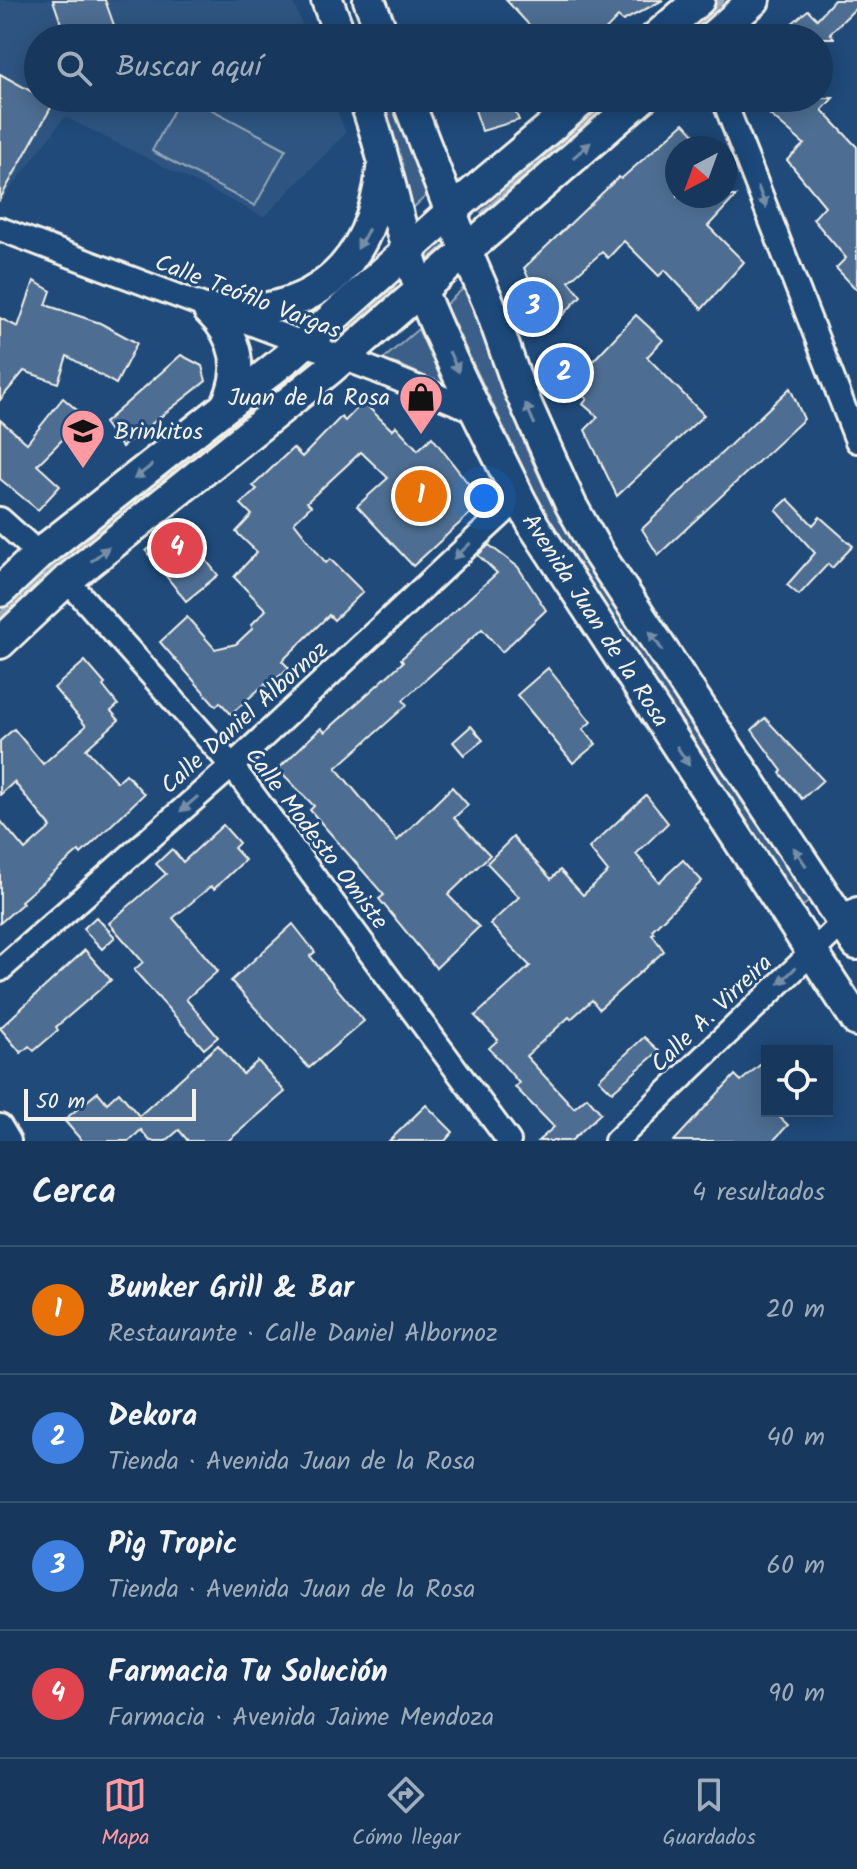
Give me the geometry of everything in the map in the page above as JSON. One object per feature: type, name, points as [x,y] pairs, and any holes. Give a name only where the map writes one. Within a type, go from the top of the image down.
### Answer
[{"type":"main road","points":[[327,0],[336,24]]},
{"type":"main road","points":[[369,0],[378,24]]},
{"type":"main road","points":[[727,24],[754,0]]},
{"type":"main road","points":[[669,24],[692,2]]},
{"type":"main road","name":"Avenida Juan de la Rosa","points":[[369,112],[421,292],[534,526],[857,1021]]},
{"type":"main road","name":"Avenida Juan de la Rosa","points":[[412,112],[489,304],[518,386],[571,505],[598,553],[852,925]]},
{"type":"main road","points":[[0,591],[39,554],[302,344],[569,112]]},
{"type":"main road","points":[[0,643],[67,580],[421,292],[626,112]]},
{"type":"main road","points":[[209,310],[263,310],[301,298],[334,276],[352,257],[366,235],[378,204],[382,170],[378,136]]},
{"type":"main road","points":[[209,310],[222,322],[237,355],[238,372],[226,406]]},
{"type":"street","points":[[728,112],[857,441]]},
{"type":"street","name":"Calle Teófilo Vargas","points":[[0,229],[478,412]]},
{"type":"street","name":"Calle Daniel Albornoz","points":[[0,970],[232,766],[519,498]]},
{"type":"street","points":[[0,519],[39,554]]},
{"type":"street","name":"Calle Modesto Omiste","points":[[67,580],[232,766],[509,1141]]},
{"type":"street","name":"Calle A. Virreira","points":[[616,1141],[811,953],[852,925]]},
{"type":"street","points":[[0,1126],[9,1141]]},
{"type":"shaded area","points":[[0,0],[292,0],[302,24],[24,24],[24,112],[338,112],[346,133],[264,217],[65,117],[0,199]]},
{"type":"shaded area","points":[[173,112],[216,112],[286,149],[255,206],[152,151]]},
{"type":"shaded area","points":[[385,112],[395,112],[429,193],[412,209]]},
{"type":"shaded area","points":[[465,287],[527,450],[549,498],[606,594],[811,901],[802,906],[543,509],[445,305]]},
{"type":"shaded area","points":[[418,329],[444,385],[400,365],[381,361]]},
{"type":"building","points":[[53,0],[105,0],[114,24],[61,24]]},
{"type":"building","points":[[506,0],[663,0],[623,21],[618,17],[611,24],[528,24]]},
{"type":"building","points":[[834,0],[857,0],[857,7],[833,30],[833,24],[791,24],[808,10],[817,19]]},
{"type":"building","points":[[0,74],[24,87],[24,112],[49,112],[0,199]]},
{"type":"building","points":[[476,112],[515,112],[519,120],[482,131]]},
{"type":"building","points":[[773,112],[824,112],[857,147],[857,290],[836,268],[846,258],[813,219],[825,206],[787,160],[804,144],[770,115]]},
{"type":"building","points":[[684,123],[695,135],[694,136],[669,136]]},
{"type":"building","points":[[665,140],[665,208],[725,208],[708,226],[744,262],[702,309],[665,270],[659,276],[624,241],[608,258],[602,252],[569,281],[581,296],[560,318],[541,307],[524,268],[619,177],[621,179]]},
{"type":"building","points":[[34,281],[51,291],[46,305],[100,323],[137,343],[116,384],[67,356],[58,383],[24,371],[0,400],[0,318],[18,327]]},
{"type":"building","points":[[636,315],[663,340],[647,357],[704,415],[617,496],[585,430],[598,417],[583,404],[587,399],[578,390],[583,385],[576,379]]},
{"type":"building","points":[[181,355],[202,366],[206,381],[122,447],[104,423]]},
{"type":"building","points":[[790,388],[804,419],[658,555],[642,529]]},
{"type":"building","points":[[63,398],[85,417],[37,465],[60,486],[38,510],[0,479],[0,420],[27,443]]},
{"type":"building","points":[[363,402],[392,430],[396,426],[418,450],[432,437],[474,491],[477,502],[473,511],[413,566],[357,506],[388,478],[361,452],[307,502],[311,506],[294,522],[326,563],[330,559],[363,592],[334,620],[329,615],[282,661],[289,668],[231,714],[220,702],[216,706],[160,642],[187,617],[215,649],[236,644],[253,628],[251,625],[266,610],[234,577],[257,552],[236,532],[252,515],[241,504],[257,489],[253,486],[293,448],[302,457],[341,417],[345,421]]},
{"type":"building","points":[[788,499],[813,525],[820,517],[853,546],[832,568],[828,564],[799,595],[787,585],[815,553],[776,510]]},
{"type":"building","points":[[178,525],[218,575],[186,601],[146,551]]},
{"type":"building","points":[[489,545],[518,567],[546,610],[502,652],[482,629],[403,700],[407,705],[336,768],[397,841],[452,787],[468,805],[454,818],[490,855],[448,895],[479,927],[436,968],[379,899],[384,895],[310,810],[314,806],[278,769],[321,728],[325,732],[497,573],[478,555]]},
{"type":"building","points":[[85,661],[118,705],[111,711],[119,720],[86,749],[117,782],[126,774],[144,794],[81,854],[79,851],[0,923],[0,820],[25,850],[51,827],[14,782],[0,795],[0,741],[14,729],[43,764],[86,726],[54,688]]},
{"type":"building","points":[[548,668],[591,722],[583,729],[596,744],[573,763],[517,695]]},
{"type":"building","points":[[765,718],[823,780],[802,799],[780,773],[782,771],[752,730]]},
{"type":"building","points":[[471,726],[483,740],[464,755],[453,742]]},
{"type":"building","points":[[646,795],[668,823],[636,854],[659,882],[683,860],[702,881],[652,930],[664,951],[599,1009],[592,1000],[526,1056],[574,1108],[587,1097],[601,1113],[571,1141],[538,1141],[554,1127],[515,1087],[519,1083],[489,1048],[498,1040],[475,1016],[530,966],[490,924],[519,897],[487,863],[513,837],[551,879],[560,870],[583,895],[608,872],[589,848]]},
{"type":"building","points":[[223,825],[239,843],[234,848],[245,860],[214,889],[211,886],[173,918],[218,971],[186,999],[218,1037],[204,1049],[134,970],[143,962],[109,923],[166,874],[156,864],[172,849],[183,862]]},
{"type":"building","points":[[96,917],[115,937],[102,949],[83,929]]},
{"type":"building","points":[[293,924],[315,952],[310,956],[364,1021],[309,1068],[231,981]]},
{"type":"building","points":[[85,950],[111,980],[56,1027],[58,1030],[34,1051],[29,1046],[21,1053],[0,1028]]},
{"type":"building","points":[[644,1037],[659,1051],[612,1092],[599,1079]]},
{"type":"building","points":[[218,1045],[243,1074],[258,1061],[285,1092],[228,1141],[188,1141],[179,1130],[166,1141],[150,1141],[141,1130],[129,1141],[82,1141],[64,1120],[98,1092],[107,1103],[119,1092],[139,1116]]},
{"type":"building","points":[[761,1064],[761,1117],[779,1117],[788,1125],[773,1141],[674,1141],[735,1075],[741,1081]]},
{"type":"building","points":[[426,1105],[453,1132],[445,1141],[389,1141]]},
{"type":"waterway","points":[[694,24],[721,0]]},
{"type":"waterway","points":[[484,213],[596,112]]},
{"type":"waterway","points":[[430,261],[448,245]]},
{"type":"waterway","points":[[337,337],[394,290]]},
{"type":"waterway","points":[[0,616],[54,565],[302,368]]},
{"type":"place","name":"Pig Tropic","points":[[533,307]]},
{"type":"place","name":"Dekora","points":[[564,373]]},
{"type":"place","name":"Juan de la Rosa","points":[[421,436]]},
{"type":"place","name":"Brinkitos","points":[[83,470]]},
{"type":"place","name":"Bunker Grill & Bar","points":[[421,496]]},
{"type":"place","name":"Farmacia Tu Solución","points":[[177,548]]}]
